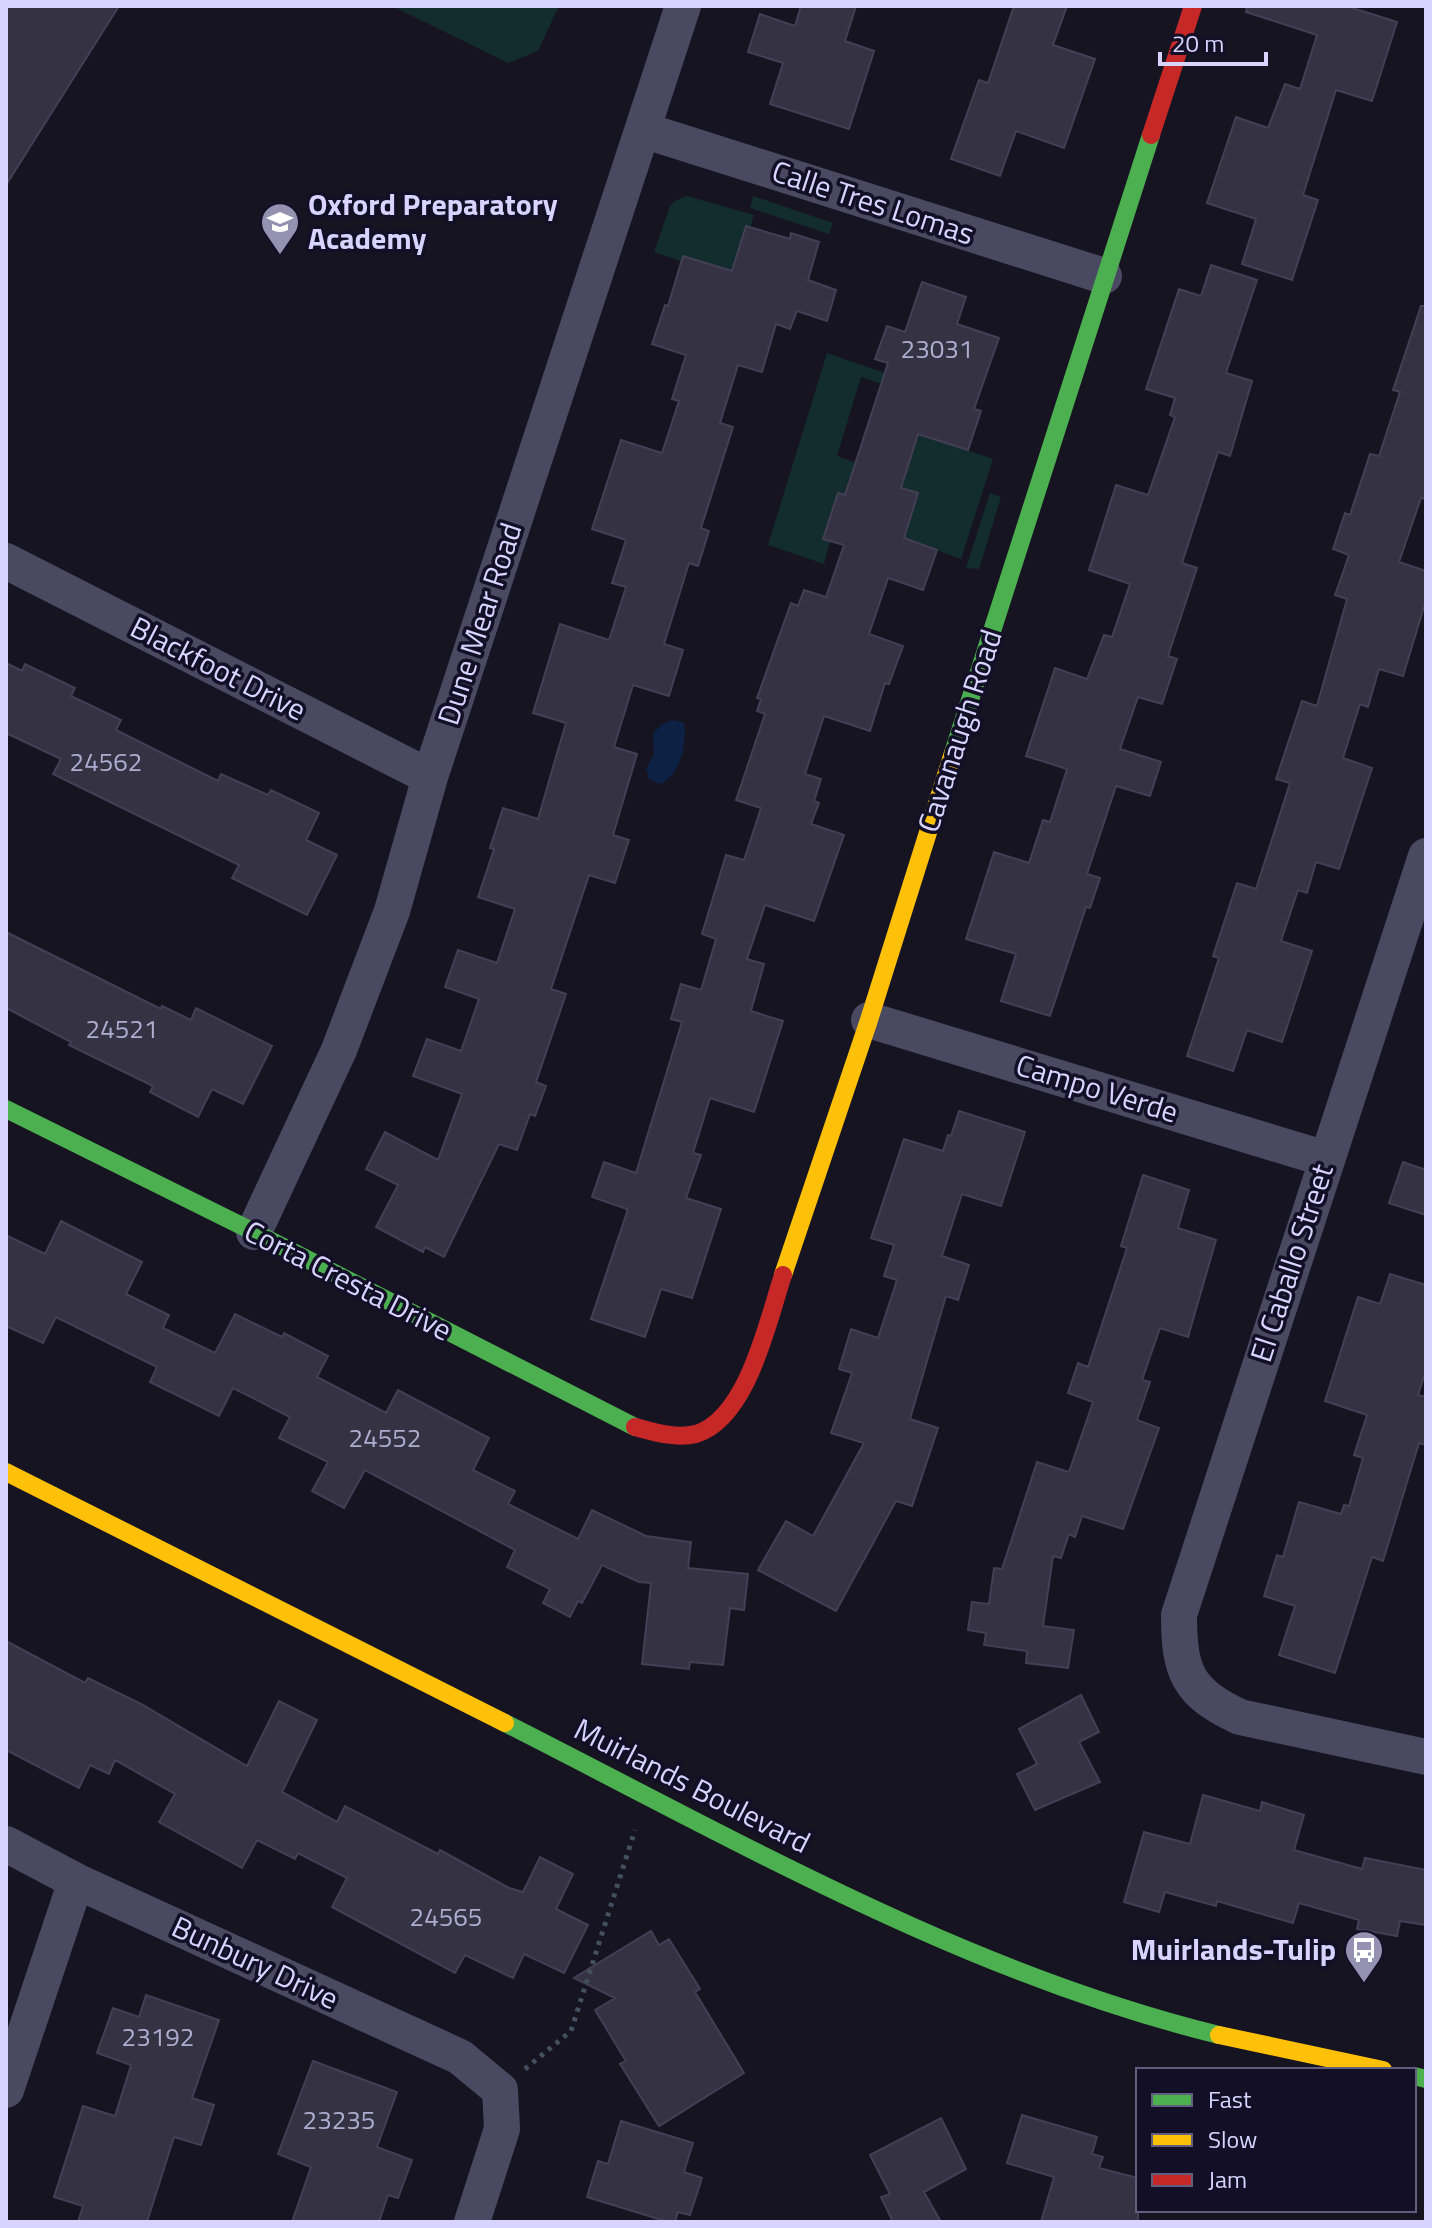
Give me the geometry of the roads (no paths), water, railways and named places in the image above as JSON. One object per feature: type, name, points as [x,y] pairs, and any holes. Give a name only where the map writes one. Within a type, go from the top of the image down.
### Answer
[{"type":"street","name":"Dune Mear Road","points":[[254,1232],[339,1050],[392,911],[430,777],[683,6]]},
{"type":"street","name":"Cavanaugh Road","points":[[694,1435],[726,1415],[747,1382],[869,1020],[1104,276],[1193,6]]},
{"type":"street","name":"Calle Tres Lomas","points":[[643,130],[1104,276]]},
{"type":"street","name":"Blackfoot Drive","points":[[6,561],[430,777]]},
{"type":"street","name":"El Caballo Street","points":[[1426,856],[1179,1615],[1179,1651],[1185,1672],[1210,1700],[1240,1717],[1426,1757]]},
{"type":"street","name":"Campo Verde","points":[[869,1020],[1326,1159]]},
{"type":"street","name":"Corta Cresta Drive","points":[[6,1109],[254,1232],[628,1425],[677,1437],[694,1435]]},
{"type":"street","name":"Muirlands Boulevard","points":[[6,1472],[881,1913],[1050,1983],[1171,2023],[1285,2051],[1373,2068]]},
{"type":"street","name":"Bunbury Drive","points":[[6,1844],[76,1881],[460,2057],[500,2090],[502,2129],[472,2222]]},
{"type":"street","points":[[6,2090],[76,1881]]},
{"type":"water","points":[[674,720],[684,723],[681,758],[673,774],[659,784],[649,779],[646,769],[654,754],[653,733],[664,723]]},
{"type":"place","name":"Oxford Preparatory Academy","points":[[280,256]]},
{"type":"place","name":"Muirlands-Tulip","points":[[1364,1984]]}]
